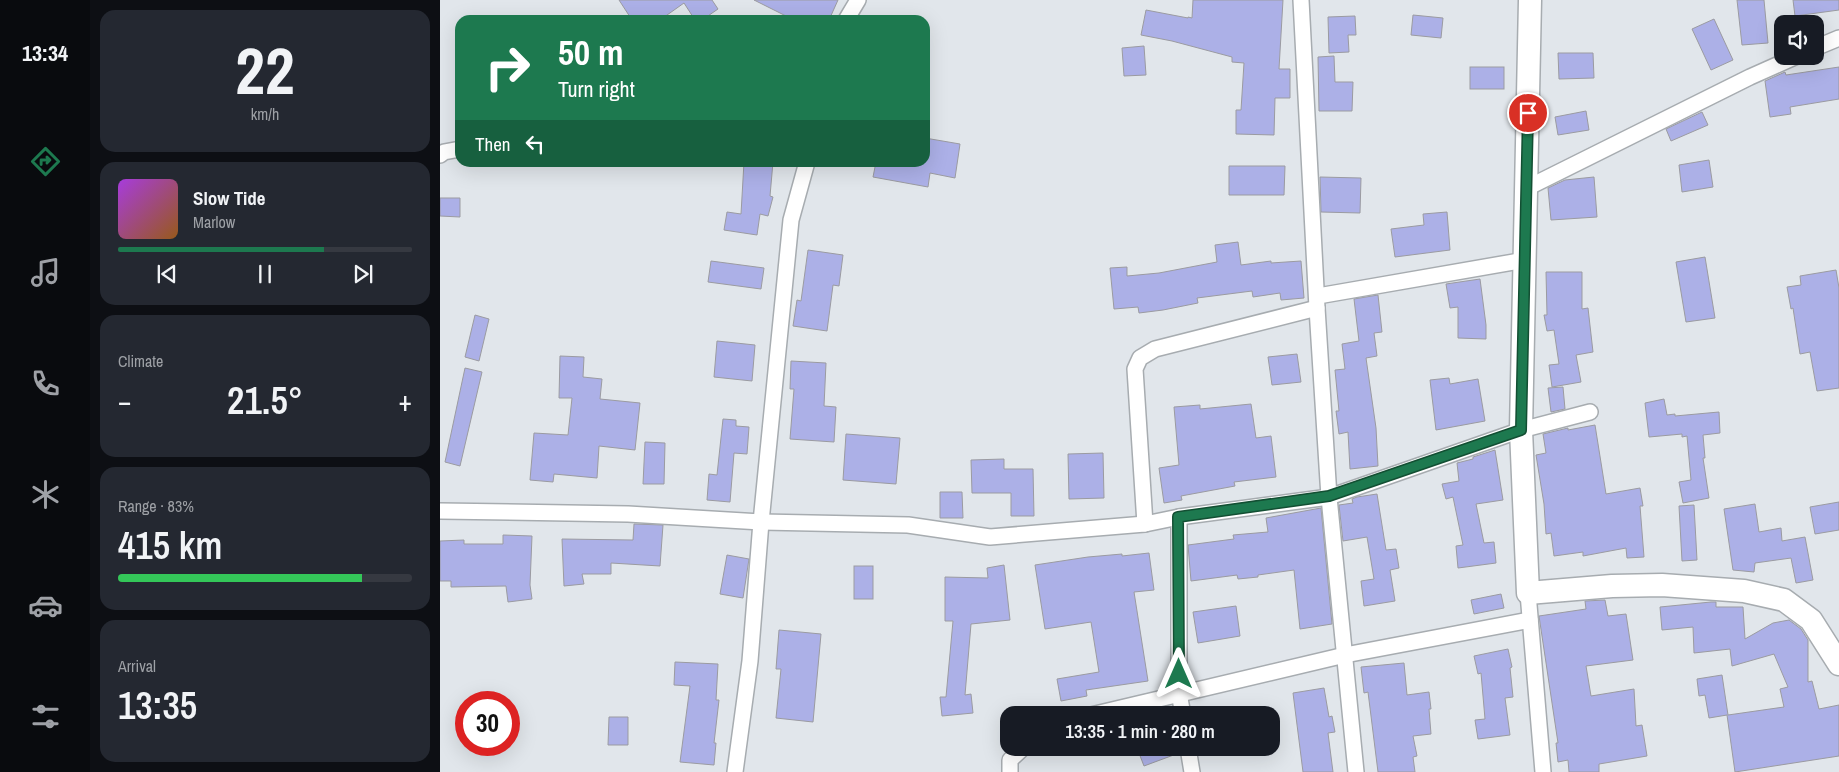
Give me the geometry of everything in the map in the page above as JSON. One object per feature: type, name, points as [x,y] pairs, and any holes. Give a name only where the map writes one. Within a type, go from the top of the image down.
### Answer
[{"type":"street","points":[[849,15],[858,0]]},
{"type":"street","points":[[1301,0],[1329,496],[1356,772]]},
{"type":"street","points":[[1530,0],[1521,430],[1528,593],[1543,772]]},
{"type":"street","points":[[1824,44],[1839,38]]},
{"type":"street","points":[[1527,188],[1777,65]]},
{"type":"street","points":[[440,154],[455,150]]},
{"type":"street","points":[[735,772],[750,661],[761,522],[791,220],[806,167]]},
{"type":"street","points":[[1145,524],[1135,369],[1140,358],[1155,349],[1317,302],[1525,260]]},
{"type":"street","points":[[440,511],[628,514],[761,522],[908,526],[990,537],[1145,524],[1178,517],[1329,496],[1521,430],[1590,412]]},
{"type":"street","points":[[1178,517],[1179,693],[1181,706]]},
{"type":"street","points":[[1528,593],[1612,586],[1662,585],[1744,591],[1784,600],[1811,620],[1839,664]]},
{"type":"street","points":[[1127,706],[1345,655],[1530,620]]},
{"type":"street","points":[[1010,772],[1010,760],[1014,756]]},
{"type":"street","points":[[1189,756],[1192,772]]},
{"type":"building","points":[[619,0],[712,0],[718,9],[709,15],[692,15],[684,3],[667,15],[629,15]]},
{"type":"building","points":[[754,0],[838,0],[831,15],[784,15]]},
{"type":"building","points":[[1193,0],[1283,0],[1279,69],[1290,69],[1290,98],[1275,98],[1274,135],[1236,134],[1236,110],[1241,110],[1244,63],[1232,62],[1232,57],[1141,35],[1146,10],[1192,18]]},
{"type":"building","points":[[1737,0],[1764,0],[1768,43],[1742,45]]},
{"type":"building","points":[[1793,0],[1839,0],[1839,10],[1795,15]]},
{"type":"building","points":[[1413,15],[1443,18],[1441,38],[1411,35]]},
{"type":"building","points":[[1355,16],[1356,35],[1348,35],[1349,52],[1329,53],[1328,17]]},
{"type":"building","points":[[1714,19],[1733,60],[1711,70],[1692,29]]},
{"type":"building","points":[[1144,46],[1146,75],[1124,76],[1122,48]]},
{"type":"building","points":[[1558,53],[1593,53],[1594,78],[1559,79]]},
{"type":"building","points":[[1334,56],[1335,82],[1353,82],[1352,111],[1319,111],[1318,57]]},
{"type":"building","points":[[1470,67],[1504,67],[1504,89],[1470,89]]},
{"type":"building","points":[[1839,67],[1839,99],[1790,107],[1791,114],[1770,117],[1765,81],[1785,72],[1786,75]]},
{"type":"building","points":[[1586,111],[1589,130],[1558,135],[1555,117]]},
{"type":"building","points":[[1702,112],[1708,125],[1671,141],[1666,129]]},
{"type":"building","points":[[930,139],[960,144],[955,178],[930,173],[928,187],[873,177],[875,167],[930,167]]},
{"type":"building","points":[[1709,160],[1713,187],[1682,192],[1679,165]]},
{"type":"building","points":[[1229,166],[1285,166],[1284,195],[1229,195]]},
{"type":"building","points":[[744,167],[773,167],[770,196],[773,197],[768,216],[760,214],[757,235],[724,230],[727,212],[741,214]]},
{"type":"building","points":[[1320,177],[1361,178],[1360,213],[1321,212]]},
{"type":"building","points":[[1594,177],[1597,217],[1551,220],[1548,188],[1565,180]]},
{"type":"building","points":[[440,198],[460,198],[460,217],[440,216]]},
{"type":"building","points":[[1447,212],[1450,250],[1395,257],[1391,229],[1424,225],[1423,214]]},
{"type":"building","points":[[1238,242],[1241,265],[1271,261],[1271,263],[1301,261],[1304,298],[1281,300],[1280,293],[1253,297],[1252,291],[1197,298],[1198,303],[1163,310],[1139,313],[1138,307],[1114,309],[1110,268],[1127,267],[1127,276],[1159,273],[1217,262],[1215,245]]},
{"type":"building","points":[[808,250],[843,255],[839,286],[833,285],[827,331],[793,326],[797,300],[801,301]]},
{"type":"building","points":[[1705,257],[1715,318],[1686,322],[1676,262]]},
{"type":"building","points":[[711,261],[764,268],[761,289],[708,282]]},
{"type":"building","points":[[1836,270],[1839,288],[1839,388],[1817,391],[1810,352],[1800,354],[1793,308],[1791,309],[1787,287],[1801,285],[1800,276]]},
{"type":"building","points":[[1546,272],[1582,272],[1582,309],[1588,308],[1593,352],[1576,355],[1581,382],[1552,387],[1549,365],[1559,364],[1554,330],[1547,331],[1544,315],[1547,315]]},
{"type":"building","points":[[1480,279],[1486,339],[1458,338],[1458,307],[1450,308],[1446,284]]},
{"type":"building","points":[[1378,295],[1382,332],[1374,333],[1377,356],[1366,358],[1376,428],[1378,466],[1350,469],[1348,432],[1339,434],[1336,411],[1339,411],[1335,370],[1345,369],[1342,344],[1359,341],[1354,299]]},
{"type":"building","points":[[475,315],[489,319],[479,361],[465,357]]},
{"type":"building","points":[[717,341],[755,345],[752,381],[714,377]]},
{"type":"building","points":[[1297,354],[1301,382],[1272,385],[1268,357]]},
{"type":"building","points":[[560,356],[584,357],[583,377],[602,379],[600,399],[640,403],[635,450],[599,446],[597,478],[554,474],[553,482],[530,480],[534,433],[568,435],[572,398],[559,398]]},
{"type":"building","points":[[791,361],[826,363],[824,406],[836,407],[834,442],[790,439],[794,389],[790,389]]},
{"type":"building","points":[[465,368],[482,372],[460,466],[445,462]]},
{"type":"building","points":[[1449,378],[1450,384],[1478,379],[1485,421],[1436,430],[1430,380]]},
{"type":"building","points":[[1563,387],[1565,409],[1551,412],[1548,388]]},
{"type":"building","points":[[1664,399],[1667,415],[1719,412],[1720,433],[1703,435],[1705,458],[1703,458],[1709,498],[1683,503],[1679,482],[1691,480],[1687,436],[1682,437],[1682,434],[1649,437],[1645,403]]},
{"type":"building","points":[[1251,404],[1256,438],[1271,436],[1276,477],[1234,482],[1235,486],[1181,496],[1182,500],[1164,503],[1159,468],[1179,465],[1174,407],[1200,405],[1200,409]]},
{"type":"building","points":[[723,419],[736,420],[736,426],[749,427],[747,454],[734,453],[730,502],[707,500],[709,474],[717,475]]},
{"type":"building","points":[[1595,425],[1606,494],[1640,488],[1643,506],[1640,506],[1644,557],[1627,558],[1626,548],[1583,556],[1583,552],[1554,556],[1551,533],[1546,534],[1544,504],[1536,455],[1546,453],[1543,434],[1568,428],[1568,430]]},
{"type":"building","points":[[846,434],[900,438],[896,484],[843,480]]},
{"type":"building","points":[[645,442],[665,443],[664,484],[643,484]]},
{"type":"building","points":[[1495,450],[1503,500],[1476,504],[1484,543],[1494,542],[1496,563],[1458,568],[1456,546],[1463,545],[1453,497],[1446,499],[1442,484],[1459,481],[1457,463]]},
{"type":"building","points":[[1103,453],[1104,498],[1069,499],[1068,454]]},
{"type":"building","points":[[1004,459],[1004,469],[1033,469],[1034,516],[1011,516],[1011,493],[972,493],[971,460]]},
{"type":"building","points":[[940,492],[962,492],[963,518],[940,518]]},
{"type":"building","points":[[1377,494],[1386,550],[1396,549],[1399,568],[1390,570],[1395,601],[1364,606],[1361,581],[1374,579],[1367,537],[1343,541],[1339,505],[1353,503],[1352,499],[1357,497]]},
{"type":"building","points":[[1839,502],[1839,530],[1815,534],[1810,507]]},
{"type":"building","points":[[1755,504],[1759,532],[1781,528],[1782,541],[1805,537],[1813,580],[1796,583],[1791,558],[1755,563],[1754,572],[1733,570],[1724,509]]},
{"type":"building","points":[[1694,505],[1697,560],[1682,561],[1679,506]]},
{"type":"building","points":[[1321,508],[1332,624],[1300,629],[1294,570],[1258,575],[1258,577],[1238,579],[1237,575],[1191,581],[1188,545],[1234,539],[1233,535],[1268,532],[1266,518]]},
{"type":"building","points":[[634,524],[663,525],[660,566],[611,563],[611,574],[582,574],[584,584],[564,586],[562,539],[633,540]]},
{"type":"building","points":[[503,535],[532,536],[530,585],[532,599],[508,602],[506,586],[451,587],[451,581],[440,581],[440,541],[464,540],[464,544],[503,544]]},
{"type":"building","points":[[1149,553],[1154,590],[1134,592],[1148,681],[1086,690],[1087,696],[1061,701],[1057,679],[1099,672],[1091,622],[1045,629],[1035,565],[1088,557]]},
{"type":"building","points":[[727,555],[749,559],[743,598],[720,594]]},
{"type":"building","points":[[1004,565],[1010,620],[971,624],[965,695],[971,694],[973,713],[942,716],[940,697],[946,697],[953,621],[945,621],[945,577],[988,578],[987,568]]},
{"type":"building","points":[[854,566],[873,566],[873,599],[854,599]]},
{"type":"building","points":[[1501,594],[1504,608],[1474,614],[1471,600]]},
{"type":"building","points":[[1605,600],[1608,616],[1626,614],[1633,660],[1586,666],[1591,696],[1634,689],[1636,726],[1642,725],[1647,756],[1599,764],[1599,772],[1569,772],[1568,760],[1558,762],[1556,743],[1558,743],[1539,616],[1586,609],[1585,601]]},
{"type":"building","points":[[1716,602],[1716,607],[1743,607],[1745,639],[1773,623],[1789,620],[1801,629],[1808,640],[1808,682],[1812,681],[1819,709],[1839,705],[1839,756],[1735,772],[1727,715],[1709,718],[1705,695],[1699,696],[1697,679],[1722,675],[1728,715],[1784,707],[1780,689],[1788,687],[1774,654],[1732,666],[1730,649],[1694,653],[1693,627],[1662,630],[1660,607]]},
{"type":"building","points":[[1236,606],[1240,636],[1198,643],[1193,612]]},
{"type":"building","points":[[779,630],[821,634],[813,722],[776,718],[781,669],[776,669]]},
{"type":"building","points":[[1508,649],[1512,667],[1510,668],[1513,697],[1505,698],[1510,735],[1478,739],[1475,720],[1485,719],[1481,673],[1478,674],[1474,656]]},
{"type":"building","points":[[675,662],[718,664],[716,700],[719,700],[714,743],[716,743],[714,765],[680,762],[690,686],[674,685]]},
{"type":"building","points":[[1404,663],[1407,695],[1429,692],[1431,734],[1413,736],[1417,756],[1413,757],[1415,772],[1378,772],[1368,692],[1364,693],[1361,667]]},
{"type":"building","points":[[1324,688],[1329,717],[1332,716],[1335,732],[1328,733],[1333,772],[1303,772],[1293,693]]},
{"type":"building","points":[[609,717],[628,717],[628,745],[608,745]]},
{"type":"building","points":[[1140,756],[1171,756],[1144,766]]},
{"type":"route","points":[[1179,674],[1178,517],[1329,496],[1521,430],[1528,113]]}]
